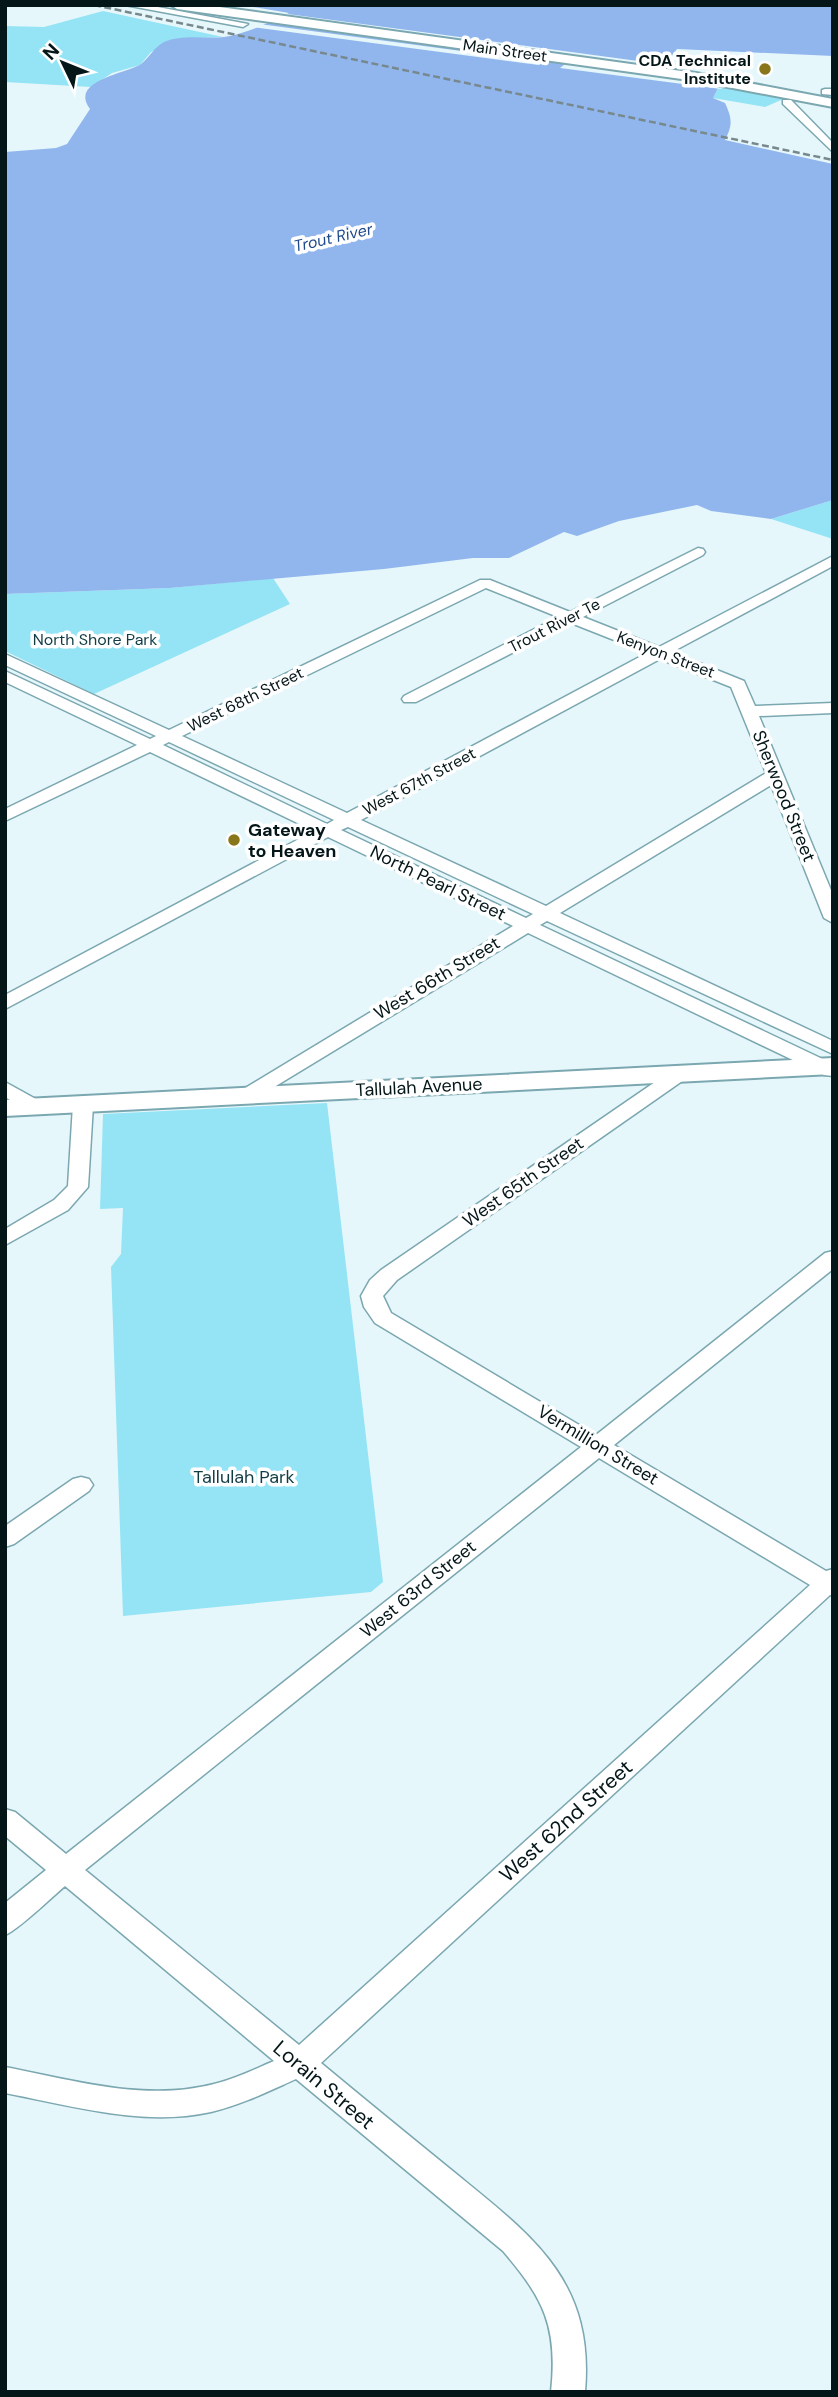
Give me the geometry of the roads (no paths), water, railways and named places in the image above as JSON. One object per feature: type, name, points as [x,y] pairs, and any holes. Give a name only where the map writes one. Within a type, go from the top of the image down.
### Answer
[{"type":"main road","name":"Main Street","points":[[177,5],[696,76],[831,98]]},
{"type":"main road","name":"Main Street","points":[[200,5],[272,17]]},
{"type":"main road","name":"Tallulah Avenue","points":[[5,1108],[830,1063]]},
{"type":"street","points":[[129,5],[243,24]]},
{"type":"street","points":[[787,102],[833,149]]},
{"type":"street","name":"Trout River Te","points":[[410,699],[698,552]]},
{"type":"street","name":"West 67th Street","points":[[5,1003],[833,560]]},
{"type":"street","name":"Kenyon Street","points":[[485,583],[729,679]]},
{"type":"street","name":"West 68th Street","points":[[5,816],[485,583]]},
{"type":"street","name":"North Pearl Street","points":[[6,664],[170,736],[547,912],[830,1063]]},
{"type":"street","name":"North Pearl Street","points":[[6,664],[149,746],[525,925],[830,1063]]},
{"type":"street","name":"Sherwood Street","points":[[729,679],[738,684],[751,711],[833,918]]},
{"type":"street","points":[[751,711],[833,708]]},
{"type":"street","name":"West 66th Street","points":[[244,1097],[775,775]]},
{"type":"street","points":[[812,865],[833,864]]},
{"type":"street","name":"West 65th Street","points":[[372,1296],[378,1285],[389,1275],[681,1073]]},
{"type":"street","points":[[5,1088],[36,1107]]},
{"type":"street","points":[[5,1238],[61,1205],[78,1187],[83,1105]]},
{"type":"street","name":"West 63rd Street","points":[[5,1923],[17,1909],[833,1258]]},
{"type":"street","name":"Vermillion Street","points":[[372,1296],[375,1307],[383,1318],[831,1583]]},
{"type":"street","points":[[5,1538],[81,1485]]},
{"type":"street","name":"West 62nd Street","points":[[299,2064],[831,1583]]},
{"type":"street","name":"Lorain Street","points":[[5,1820],[514,2241],[540,2270],[560,2300],[570,2338],[568,2392]]},
{"type":"street","points":[[5,2080],[122,2101],[164,2104],[213,2098],[299,2064]]},
{"type":"water","name":"Trout River","points":[[242,5],[833,5],[833,56],[677,49],[666,63],[720,84],[713,98],[725,103],[729,113],[731,121],[725,140],[833,164],[833,500],[771,519],[711,511],[697,505],[619,521],[577,536],[564,532],[509,558],[473,558],[384,569],[170,588],[5,594],[5,152],[56,148],[67,144],[90,109],[85,99],[93,84],[141,64],[164,42],[178,38],[233,35],[289,13]]},
{"type":"railway","points":[[94,5],[833,160]]},
{"type":"place","name":"CDA Technical Institute","points":[[765,69]]},
{"type":"place","name":"Gateway to Heaven","points":[[234,840]]},
{"type":"park label","name":"North Shore Park","points":[[95,639]]},
{"type":"park label","name":"Tallulah Park","points":[[244,1477]]}]
